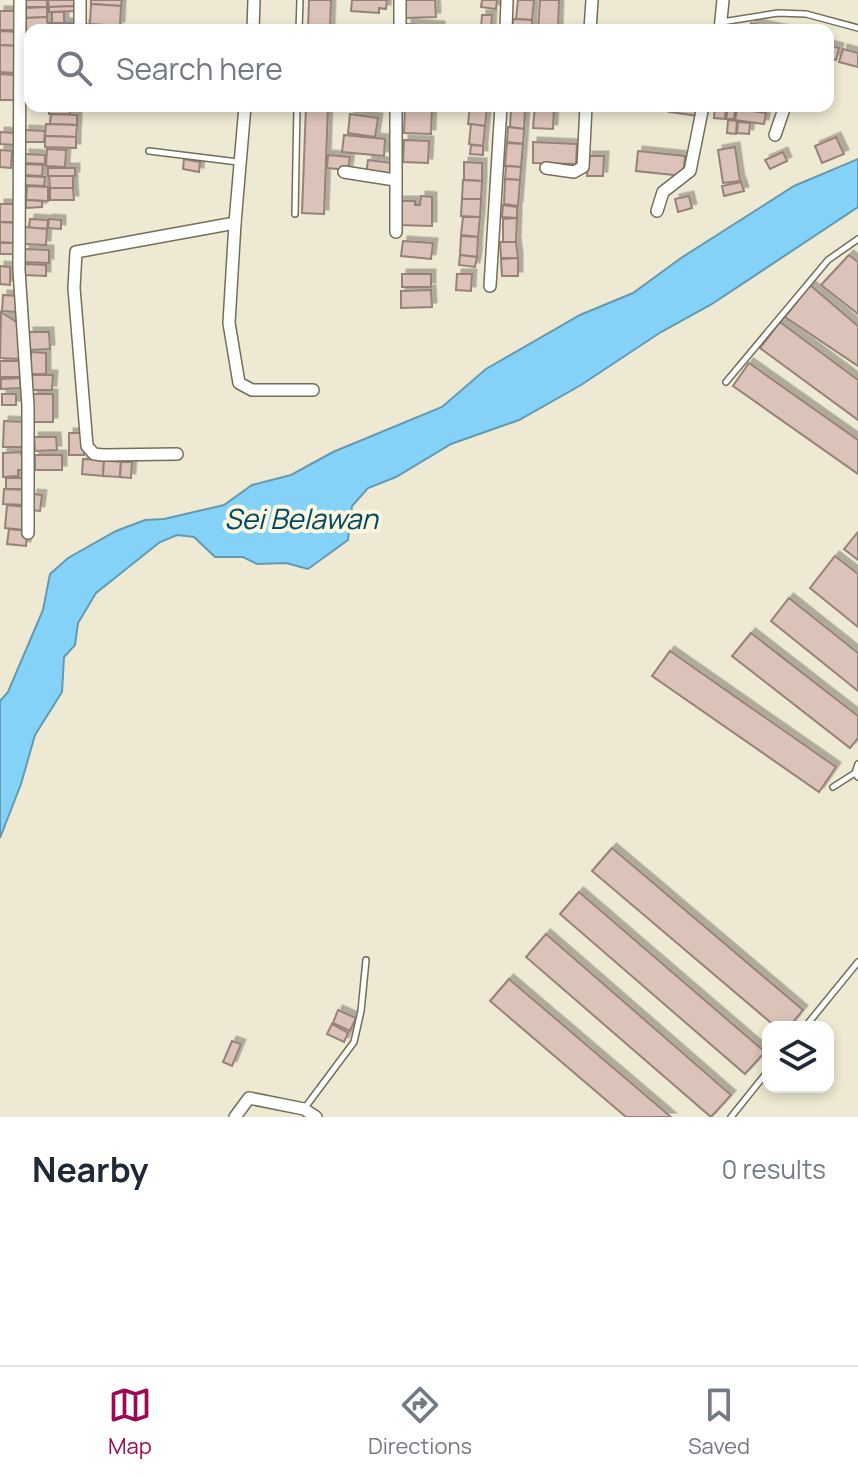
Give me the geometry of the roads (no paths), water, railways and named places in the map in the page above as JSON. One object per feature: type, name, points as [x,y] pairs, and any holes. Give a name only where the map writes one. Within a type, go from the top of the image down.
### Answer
[{"type":"street","points":[[20,0],[19,270],[28,406],[28,533]]},
{"type":"street","points":[[80,0],[80,24]]},
{"type":"street","points":[[253,24],[254,0]]},
{"type":"street","points":[[400,0],[400,24]]},
{"type":"street","points":[[506,24],[507,0]]},
{"type":"street","points":[[590,24],[592,0]]},
{"type":"street","points":[[721,24],[723,0]]},
{"type":"street","points":[[244,112],[238,162],[229,323],[239,383],[252,390],[313,390]]},
{"type":"street","points":[[396,112],[396,232]]},
{"type":"street","points":[[490,286],[501,112]]},
{"type":"street","points":[[546,168],[574,172],[583,167],[586,112]]},
{"type":"street","points":[[657,211],[663,192],[690,171],[702,112]]},
{"type":"street","points":[[775,135],[783,112]]},
{"type":"street","points":[[344,172],[395,180]]},
{"type":"street","points":[[177,454],[103,455],[94,454],[87,446],[75,305],[76,252],[235,223]]},
{"type":"street","points":[[235,1117],[249,1098],[304,1109],[316,1117]]},
{"type":"lane","points":[[299,24],[300,0]]},
{"type":"lane","points":[[730,24],[778,13],[806,14],[858,28]]},
{"type":"lane","points":[[295,214],[297,112]]},
{"type":"lane","points":[[149,151],[238,162]]},
{"type":"lane","points":[[726,382],[828,260],[858,239]]},
{"type":"lane","points":[[833,787],[856,775],[858,764]]},
{"type":"lane","points":[[304,1109],[354,1042],[361,1011],[366,960]]},
{"type":"lane","points":[[810,1021],[858,962]]},
{"type":"lane","points":[[731,1117],[762,1078]]},
{"type":"water","name":"Sei Belawan","points":[[858,159],[858,207],[712,304],[661,332],[581,385],[519,420],[451,444],[396,477],[368,488],[352,506],[348,540],[308,569],[286,563],[257,564],[243,557],[215,557],[194,537],[177,535],[160,542],[96,593],[78,623],[75,645],[64,657],[62,692],[35,735],[21,784],[0,838],[0,701],[8,692],[43,610],[50,574],[68,558],[116,531],[145,520],[164,519],[224,505],[252,485],[291,475],[333,452],[442,407],[486,369],[580,315],[633,293],[681,258],[794,186]]}]
